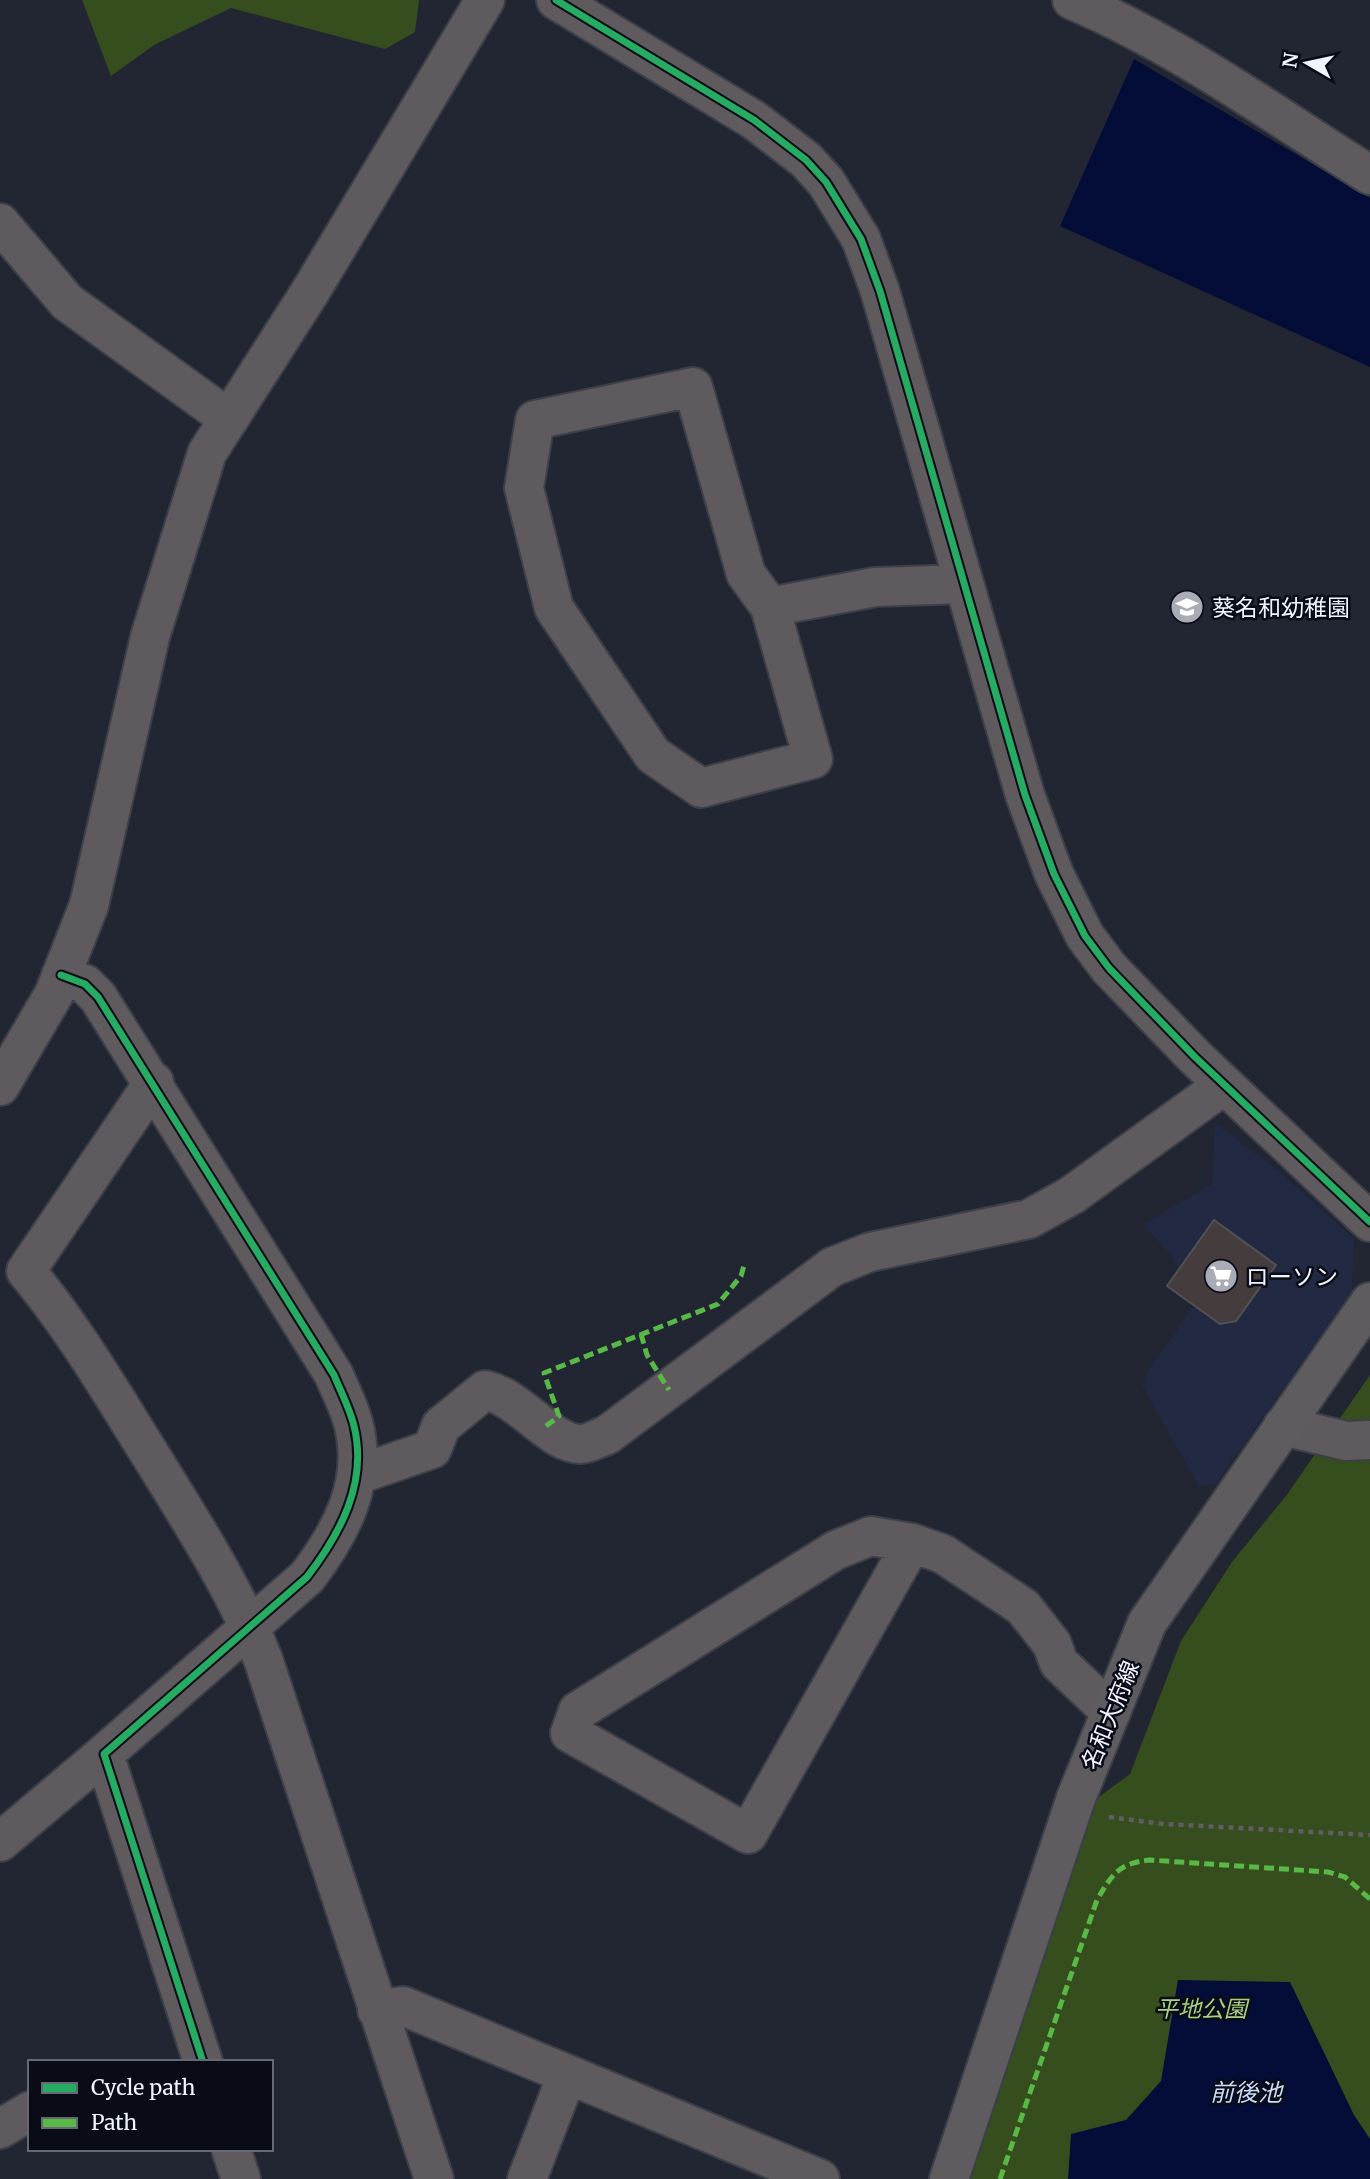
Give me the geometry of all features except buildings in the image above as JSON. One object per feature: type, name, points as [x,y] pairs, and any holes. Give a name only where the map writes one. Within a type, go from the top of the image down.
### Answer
[{"type":"main road","name":"名和大府線","points":[[949,2179],[1076,1798],[1147,1623],[1370,1302]]},
{"type":"street","points":[[0,1086],[54,994],[89,905],[150,637],[207,453],[310,292],[485,0]]},
{"type":"street","points":[[556,0],[754,120],[806,160],[826,181],[861,239],[880,290],[962,584],[1025,795],[1054,874],[1086,936],[1109,968],[1224,1085],[1370,1222]]},
{"type":"street","points":[[1072,0],[1108,15],[1182,57],[1370,175]]},
{"type":"street","points":[[0,223],[67,302],[229,419]]},
{"type":"street","points":[[693,387],[746,575],[770,607],[813,759],[701,788],[653,755],[554,608],[524,488],[535,420],[693,387]]},
{"type":"street","points":[[770,607],[874,587],[962,584]]},
{"type":"street","points":[[0,1842],[307,1577],[333,1544],[347,1514],[357,1475],[354,1427],[334,1375],[98,997],[85,984],[61,975]]},
{"type":"street","points":[[154,1083],[26,1270],[62,1313],[187,1514],[250,1625],[264,1659],[434,2179]]},
{"type":"street","points":[[357,1475],[432,1449],[441,1426],[485,1390],[503,1394],[562,1441],[582,1444],[607,1436],[832,1268],[870,1252],[1029,1219],[1072,1195],[1224,1085]]},
{"type":"street","points":[[1283,1426],[1346,1441],[1370,1440]]},
{"type":"street","points":[[912,1544],[748,1834],[570,1733],[578,1711],[835,1550],[871,1536],[912,1544],[943,1554],[1023,1607],[1052,1644],[1059,1663],[1111,1712]]},
{"type":"street","points":[[104,1754],[202,2060]]},
{"type":"street","points":[[377,2010],[403,2006],[820,2179]]},
{"type":"street","points":[[527,2179],[567,2075]]},
{"type":"street","points":[[0,2129],[28,2112]]},
{"type":"street","points":[[232,2151],[241,2179]]},
{"type":"path","points":[[1102,1816],[1164,1824],[1370,1835]]},
{"type":"shaded area","points":[[1215,1123],[1279,1171],[1354,1239],[1352,1291],[1216,1484],[1199,1486],[1142,1385],[1147,1372],[1202,1294],[1144,1224],[1212,1184]]},
{"type":"green space","points":[[82,0],[419,0],[415,32],[385,49],[231,8],[154,45],[111,76]]},
{"type":"green space","name":"平地公園","points":[[1370,1375],[1370,2179],[966,2179],[1092,1802],[1130,1774],[1181,1641],[1232,1562],[1286,1496]]},
{"type":"water","points":[[1134,59],[1370,198],[1370,367],[1060,226]]},
{"type":"water","name":"前後池","points":[[1178,1980],[1290,1982],[1354,2115],[1370,2139],[1370,2179],[1068,2179],[1071,2134],[1126,2120],[1161,2081]]},
{"type":"marked path","points":[[546,1426],[559,1416],[544,1373],[718,1304],[741,1276],[745,1262]]},
{"type":"marked path","points":[[641,1334],[647,1355],[669,1390]]},
{"type":"marked path","points":[[1000,2179],[1097,1900],[1117,1871],[1131,1864],[1150,1860],[1328,1872],[1345,1877],[1370,1899]]},
{"type":"cycle path","points":[[556,0],[754,120],[806,160],[826,182],[861,239],[880,291],[1025,795],[1054,874],[1085,936],[1109,968],[1195,1057],[1370,1222]]},
{"type":"cycle path","points":[[61,975],[85,984],[98,997],[334,1375],[348,1407],[357,1447],[357,1468],[348,1507],[330,1543],[307,1577],[104,1754],[202,2060]]},
{"type":"place","name":"葵名和幼稚園","points":[[1187,607]]},
{"type":"place","name":"ローソン","points":[[1221,1276]]}]
